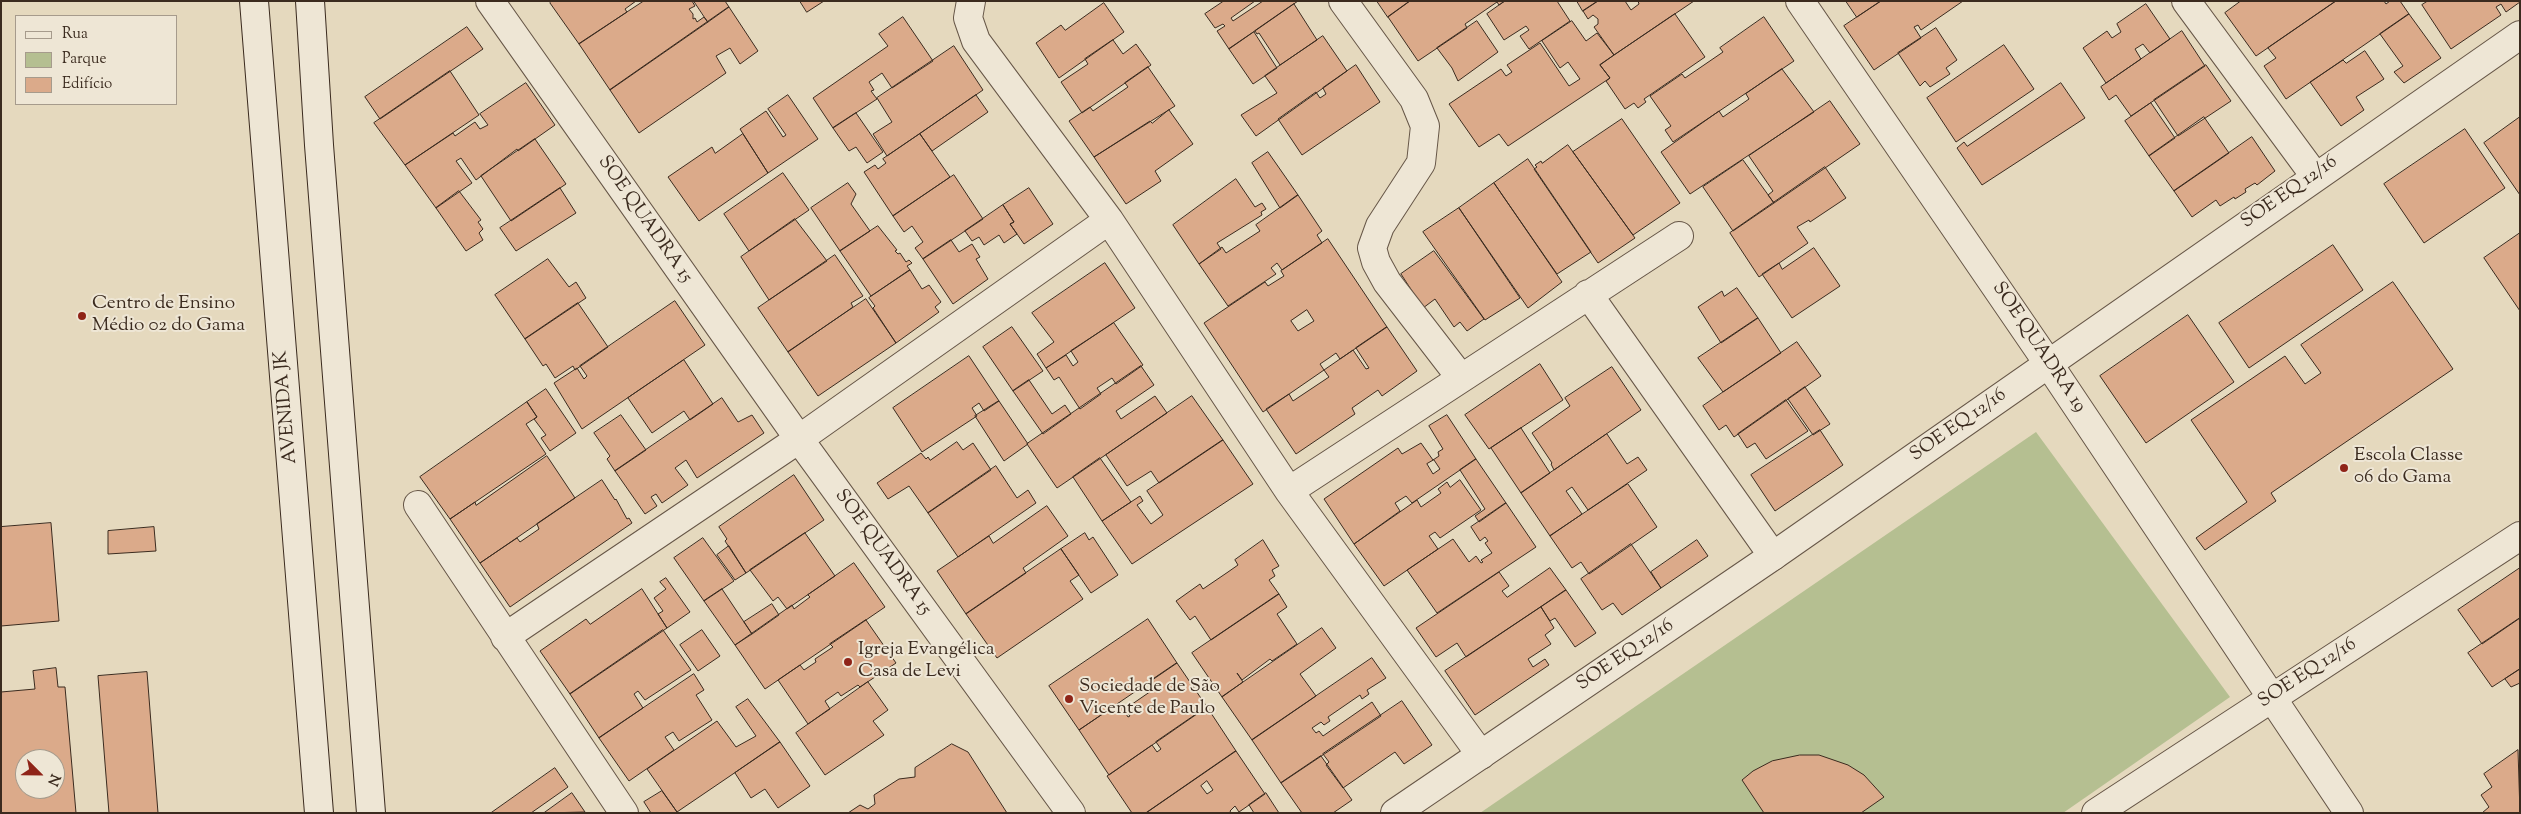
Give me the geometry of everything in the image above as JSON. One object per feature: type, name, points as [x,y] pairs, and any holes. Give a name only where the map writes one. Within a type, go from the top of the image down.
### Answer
[{"type":"street","name":"AVENIDA JK","points":[[254,1],[319,813]]},
{"type":"street","points":[[310,1],[320,155],[371,813]]},
{"type":"street","name":"SOE QUADRA 15","points":[[490,1],[799,439],[1071,813]]},
{"type":"street","points":[[971,1],[968,18],[976,41],[1109,220],[1289,491],[1481,755]]},
{"type":"street","points":[[1343,1],[1414,99],[1425,126],[1421,163],[1380,226],[1372,248],[1376,262],[1387,282],[1461,378]]},
{"type":"street","name":"SOE QUADRA 19","points":[[1800,1],[2048,363],[2349,813]]},
{"type":"street","points":[[2186,1],[2315,176]]},
{"type":"street","name":"SOE EQ 12/16","points":[[1395,813],[1773,556],[2315,176],[2520,35]]},
{"type":"street","points":[[505,637],[799,439],[1109,220]]},
{"type":"street","points":[[1289,491],[1679,236]]},
{"type":"street","points":[[1588,294],[1773,556]]},
{"type":"street","points":[[418,505],[624,813]]},
{"type":"street","name":"SOE EQ 12/16","points":[[2096,813],[2520,536]]},
{"type":"green space","points":[[2036,432],[2230,697],[2063,813],[1480,813]]},
{"type":"building","points":[[552,1],[636,1],[625,9],[627,12],[579,44],[550,3]]},
{"type":"building","points":[[644,1],[692,1],[695,6],[689,9],[693,14],[693,19],[695,18],[697,22],[704,17],[708,22],[610,90],[579,44]]},
{"type":"building","points":[[694,1],[725,1],[729,7],[708,22]]},
{"type":"building","points":[[800,1],[824,1],[807,12]]},
{"type":"building","points":[[1224,1],[1255,1],[1231,18],[1233,21],[1263,1],[1298,1],[1229,49],[1217,31],[1225,26],[1223,24],[1215,28],[1205,14]]},
{"type":"building","points":[[1377,1],[1410,1],[1388,17]]},
{"type":"building","points":[[1410,1],[1505,1],[1499,5],[1497,2],[1465,24],[1467,28],[1418,61],[1388,17]]},
{"type":"building","points":[[1505,1],[1557,1],[1570,21],[1529,49],[1520,36],[1529,30],[1526,26],[1504,40],[1487,14]]},
{"type":"building","points":[[1577,1],[1598,1],[1583,11]]},
{"type":"building","points":[[1598,1],[1625,1],[1631,10],[1639,4],[1638,1],[1694,1],[1614,55],[1594,27],[1598,24],[1598,19],[1593,15],[1588,19],[1583,11]]},
{"type":"building","points":[[1846,1],[1881,1],[1857,17]]},
{"type":"building","points":[[1881,1],[1963,1],[1921,30],[1918,25],[1914,27],[1921,38],[1874,70],[1844,26]]},
{"type":"building","points":[[2241,1],[2336,1],[2256,56],[2225,13]]},
{"type":"building","points":[[2336,1],[2384,1],[2386,4],[2390,1],[2400,1],[2409,14],[2286,99],[2264,66],[2276,58],[2268,48]]},
{"type":"building","points":[[2428,1],[2520,2],[2506,12],[2501,4],[2496,7],[2501,15],[2451,49],[2422,5]]},
{"type":"building","points":[[1104,3],[1124,32],[1059,78],[1036,43],[1061,25],[1065,30]]},
{"type":"building","points":[[1294,4],[1317,40],[1280,65],[1259,33],[1257,34],[1255,31]]},
{"type":"building","points":[[2146,4],[2170,39],[2150,53],[2143,44],[2135,49],[2141,59],[2106,83],[2083,48],[2107,31],[2112,38],[2121,32],[2117,24]]},
{"type":"building","points":[[729,7],[758,51],[740,64],[730,48],[716,56],[726,73],[639,133],[610,90]]},
{"type":"building","points":[[1675,14],[1705,57],[1644,99],[1646,102],[1638,108],[1634,103],[1625,109],[1606,81],[1610,78],[1600,65]]},
{"type":"building","points":[[2409,14],[2441,58],[2404,83],[2394,72],[2403,66],[2380,34]]},
{"type":"building","points":[[903,17],[933,61],[892,88],[882,73],[869,82],[874,90],[871,91],[877,99],[833,128],[813,98],[888,46],[879,34]]},
{"type":"building","points":[[1764,17],[1794,61],[1673,142],[1665,130],[1671,126],[1650,96],[1682,74],[1685,78],[1723,52],[1720,48]]},
{"type":"building","points":[[1477,21],[1498,52],[1458,81],[1452,68],[1437,48]]},
{"type":"building","points":[[1572,21],[1586,41],[1597,33],[1614,55],[1600,65],[1610,78],[1508,146],[1499,134],[1479,147],[1449,104],[1501,69],[1506,76],[1512,72],[1507,65],[1540,43],[1569,86],[1580,79],[1568,62],[1560,68],[1542,41]]},
{"type":"building","points":[[467,27],[483,49],[380,119],[365,97]]},
{"type":"building","points":[[1936,28],[1957,60],[1946,68],[1950,74],[1930,87],[1925,81],[1920,86],[1898,53]]},
{"type":"building","points":[[2182,31],[2205,66],[2131,116],[2116,95],[2109,100],[2101,87]]},
{"type":"building","points":[[1254,32],[1277,68],[1253,84],[1229,49]]},
{"type":"building","points":[[1323,36],[1347,71],[1256,136],[1241,115],[1277,93],[1265,76]]},
{"type":"building","points":[[1113,40],[1123,54],[1136,44],[1151,65],[1082,113],[1061,82],[1088,64],[1085,59]]},
{"type":"building","points":[[2004,45],[2034,89],[1956,142],[1927,98]]},
{"type":"building","points":[[954,46],[983,90],[887,156],[873,134],[892,122],[877,98]]},
{"type":"building","points":[[2365,51],[2384,79],[2356,97],[2364,110],[2341,126],[2310,82],[2343,60],[2346,63]]},
{"type":"building","points":[[1356,65],[1380,102],[1302,155],[1278,119],[1316,92],[1320,98],[1326,94],[1323,88]]},
{"type":"building","points":[[2206,65],[2231,101],[2178,136],[2154,100]]},
{"type":"building","points":[[1148,67],[1175,106],[1094,157],[1069,121],[1090,107],[1093,111],[1128,87],[1125,83]]},
{"type":"building","points":[[1782,69],[1814,112],[1690,194],[1661,152],[1719,111],[1723,117],[1749,99],[1746,94]]},
{"type":"building","points":[[450,71],[479,115],[405,165],[374,123]]},
{"type":"building","points":[[526,83],[555,125],[518,151],[517,149],[476,180],[461,158],[456,161],[472,183],[436,208],[405,165],[453,133],[455,136],[475,122],[480,129],[488,125],[480,114]]},
{"type":"building","points":[[2061,83],[2085,118],[1982,185],[1957,148],[1964,142],[1967,146]]},
{"type":"building","points":[[788,95],[818,139],[768,173],[740,129],[766,111],[783,137],[786,135],[768,109]]},
{"type":"building","points":[[976,95],[988,112],[932,151],[920,134]]},
{"type":"building","points":[[1830,101],[1860,144],[1774,203],[1768,195],[1773,191],[1749,156]]},
{"type":"building","points":[[2151,103],[2175,138],[2149,156],[2125,121]]},
{"type":"building","points":[[1169,110],[1193,144],[1155,171],[1161,181],[1126,204],[1094,157],[1150,121],[1152,123]]},
{"type":"building","points":[[856,113],[883,152],[867,163],[856,147],[849,151],[833,128]]},
{"type":"building","points":[[2204,117],[2229,153],[2174,191],[2149,156]]},
{"type":"building","points":[[2520,117],[2520,195],[2484,143]]},
{"type":"building","points":[[1622,119],[1680,203],[1633,235],[1573,152]]},
{"type":"building","points":[[2465,129],[2505,188],[2424,243],[2384,184]]},
{"type":"building","points":[[743,134],[768,173],[699,221],[668,177],[712,147],[715,153]]},
{"type":"building","points":[[920,134],[950,177],[893,216],[864,172],[875,165],[878,169],[886,163],[883,159]]},
{"type":"building","points":[[2252,137],[2275,171],[2257,185],[2255,183],[2245,189],[2246,192],[2235,199],[2234,197],[2220,206],[2216,200],[2192,217],[2174,191]]},
{"type":"building","points":[[535,139],[566,184],[511,221],[481,176]]},
{"type":"building","points":[[1568,145],[1635,238],[1598,263],[1534,169],[1537,167],[1535,165],[1541,161],[1542,163]]},
{"type":"building","points":[[1268,152],[1298,195],[1280,208],[1252,163]]},
{"type":"building","points":[[1528,159],[1591,252],[1557,274],[1494,183]]},
{"type":"building","points":[[1743,160],[1774,203],[1733,231],[1703,187]]},
{"type":"building","points":[[1825,167],[1846,198],[1810,222],[1809,220],[1797,227],[1808,243],[1759,277],[1730,233]]},
{"type":"building","points":[[783,173],[809,210],[749,251],[724,214]]},
{"type":"building","points":[[954,175],[983,219],[923,259],[915,248],[923,242],[912,226],[904,232],[893,216]]},
{"type":"building","points":[[1236,179],[1255,207],[1262,203],[1266,209],[1261,212],[1262,215],[1217,243],[1221,249],[1199,264],[1173,225]]},
{"type":"building","points":[[848,183],[856,194],[851,204],[870,231],[840,251],[811,208]]},
{"type":"building","points":[[1494,183],[1562,282],[1528,308],[1459,208]]},
{"type":"building","points":[[560,188],[576,213],[516,251],[500,228]]},
{"type":"building","points":[[1029,188],[1053,224],[1024,244],[1010,224],[1014,222],[1003,205]]},
{"type":"building","points":[[459,191],[481,220],[478,222],[483,229],[479,233],[483,240],[466,251],[436,208]]},
{"type":"building","points":[[1298,195],[1322,231],[1317,235],[1322,243],[1282,270],[1277,263],[1271,268],[1276,274],[1228,306],[1199,264],[1222,247],[1226,253],[1260,231],[1256,225]]},
{"type":"building","points":[[1003,205],[1014,222],[1010,224],[1017,234],[1004,243],[999,235],[984,245],[979,237],[972,241],[965,231]]},
{"type":"building","points":[[1459,208],[1520,298],[1485,320],[1423,232]]},
{"type":"building","points":[[795,219],[827,261],[769,300],[741,257]]},
{"type":"building","points":[[878,226],[897,250],[895,251],[898,254],[900,253],[906,262],[909,260],[912,263],[907,266],[910,270],[871,296],[840,251]]},
{"type":"building","points":[[2520,233],[2520,311],[2484,258]]},
{"type":"building","points":[[1328,239],[1387,327],[1340,359],[1336,353],[1320,364],[1324,370],[1263,412],[1204,323],[1265,282],[1268,286],[1284,276],[1281,271]],"holes":[[[1307,310],[1314,321],[1298,331],[1291,321]]]},
{"type":"building","points":[[951,240],[959,252],[972,244],[980,257],[976,259],[988,279],[953,304],[923,259]]},
{"type":"building","points":[[2333,245],[2363,290],[2249,368],[2219,323]]},
{"type":"building","points":[[1814,248],[1840,286],[1792,318],[1762,274],[1779,263],[1782,269]]},
{"type":"building","points":[[1434,251],[1484,319],[1467,331],[1460,322],[1454,327],[1435,299],[1423,308],[1401,274]]},
{"type":"building","points":[[835,255],[863,296],[851,303],[853,307],[788,352],[758,308]]},
{"type":"building","points":[[548,259],[569,287],[576,282],[586,298],[525,339],[495,295]]},
{"type":"building","points":[[1105,263],[1135,308],[1046,368],[1037,354],[1054,342],[1032,313]]},
{"type":"building","points":[[910,270],[922,289],[929,285],[941,302],[935,307],[939,312],[896,343],[873,308],[875,306],[869,298]]},
{"type":"building","points":[[2393,282],[2453,369],[2271,493],[2276,501],[2205,550],[2196,538],[2247,502],[2191,420],[2285,356],[2305,384],[2321,373],[2301,345]]},
{"type":"building","points":[[1737,288],[1758,318],[1721,343],[1698,307],[1722,291],[1724,296]]},
{"type":"building","points":[[866,299],[896,343],[818,396],[788,352]]},
{"type":"building","points":[[675,301],[705,345],[582,429],[554,383],[577,368],[584,379],[587,376],[580,366]]},
{"type":"building","points":[[578,303],[608,347],[575,370],[573,366],[555,378],[546,364],[543,366],[525,339]]},
{"type":"building","points":[[2188,315],[2234,382],[2146,443],[2100,376]]},
{"type":"building","points":[[1758,318],[1781,353],[1723,392],[1698,358]]},
{"type":"building","points":[[1114,323],[1143,365],[1116,384],[1112,378],[1097,388],[1101,394],[1080,409],[1059,377],[1054,380],[1046,368],[1066,355],[1073,366],[1078,362],[1071,351]]},
{"type":"building","points":[[1012,327],[1043,371],[1013,391],[983,347]]},
{"type":"building","points":[[1387,327],[1417,371],[1382,396],[1378,390],[1352,408],[1355,414],[1296,454],[1266,409],[1289,394],[1293,401],[1329,377],[1324,370],[1353,350],[1366,369],[1369,368],[1356,348]]},
{"type":"building","points":[[1797,342],[1821,376],[1734,437],[1726,425],[1719,430],[1703,406]]},
{"type":"building","points":[[969,356],[999,401],[984,411],[979,403],[972,408],[977,416],[922,452],[893,408]]},
{"type":"building","points":[[684,360],[713,404],[690,420],[684,411],[652,433],[628,398]]},
{"type":"building","points":[[1540,364],[1563,400],[1489,449],[1465,415]]},
{"type":"building","points":[[1141,366],[1154,385],[1116,411],[1121,419],[1155,396],[1167,413],[1057,488],[1027,444]]},
{"type":"building","points":[[1612,367],[1641,410],[1554,470],[1552,463],[1532,433],[1570,406],[1565,398]]},
{"type":"building","points":[[1029,380],[1052,414],[1065,405],[1071,414],[1043,434],[1013,391]]},
{"type":"building","points":[[1805,387],[1830,424],[1813,435],[1788,399]]},
{"type":"building","points":[[546,389],[576,433],[550,451],[541,438],[546,435],[534,419],[537,417],[527,402]]},
{"type":"building","points":[[1192,396],[1223,440],[1159,483],[1151,471],[1127,486],[1106,455]]},
{"type":"building","points":[[722,398],[738,422],[752,415],[764,433],[697,478],[686,460],[675,468],[688,485],[662,503],[656,494],[651,497],[657,506],[645,514],[615,471]]},
{"type":"building","points":[[1786,400],[1808,431],[1766,459],[1755,443],[1747,448],[1738,434]]},
{"type":"building","points":[[999,401],[1028,444],[1004,461],[975,416]]},
{"type":"building","points":[[527,402],[537,417],[526,424],[546,454],[450,519],[420,477]]},
{"type":"building","points":[[621,415],[646,450],[615,471],[607,459],[610,456],[594,433]]},
{"type":"building","points":[[1447,415],[1476,459],[1412,503],[1406,496],[1395,503],[1400,511],[1354,544],[1324,499],[1398,448],[1402,454],[1421,443],[1433,460],[1439,456],[1438,452],[1443,449],[1429,426]],"holes":[[[1434,460],[1440,469],[1433,474],[1427,464]]]},
{"type":"building","points":[[1521,428],[1550,473],[1521,493],[1491,448]]},
{"type":"building","points":[[1820,430],[1843,465],[1775,511],[1751,475]]},
{"type":"building","points":[[1607,434],[1627,464],[1638,457],[1647,470],[1588,510],[1572,487],[1566,491],[1582,514],[1550,536],[1521,493]]},
{"type":"building","points":[[1223,440],[1253,484],[1132,564],[1102,521],[1140,496],[1143,501],[1137,505],[1151,524],[1163,515],[1147,491]]},
{"type":"building","points":[[957,442],[963,450],[973,443],[991,470],[928,513],[909,486],[888,499],[877,483],[921,453],[926,459],[928,457],[930,460]]},
{"type":"building","points":[[547,456],[575,498],[480,563],[450,519],[475,502],[476,505]]},
{"type":"building","points":[[1100,458],[1131,502],[1102,521],[1073,477]]},
{"type":"building","points":[[1476,459],[1506,503],[1479,522],[1475,516],[1485,509],[1460,470]]},
{"type":"building","points":[[996,466],[1017,498],[1028,490],[1036,503],[958,557],[928,513]]},
{"type":"building","points":[[794,475],[824,520],[746,573],[725,541],[727,539],[719,527]]},
{"type":"building","points":[[602,480],[616,499],[627,519],[629,518],[632,523],[510,607],[480,563],[517,538],[520,542],[539,529],[537,524]]},
{"type":"building","points":[[1460,480],[1481,510],[1440,538],[1435,532],[1429,536],[1438,549],[1384,586],[1354,544],[1417,500],[1421,507],[1441,493],[1438,489],[1447,482],[1450,487]]},
{"type":"building","points":[[1628,484],[1657,527],[1589,574],[1581,562],[1572,568],[1550,536]]},
{"type":"building","points":[[1506,503],[1536,547],[1437,613],[1407,570],[1453,539],[1469,562],[1476,556],[1481,563],[1483,562],[1481,560],[1492,553],[1485,543],[1488,541],[1485,537],[1480,541],[1471,527]]},
{"type":"building","points":[[1047,506],[1068,536],[1023,568],[1026,573],[966,614],[937,571],[989,536],[993,543]]},
{"type":"building","points":[[51,523],[59,621],[1,626],[1,527]]},
{"type":"building","points":[[154,527],[156,551],[108,554],[108,531]]},
{"type":"building","points":[[805,533],[835,576],[787,609],[778,597],[773,601],[750,570]]},
{"type":"building","points":[[1085,533],[1089,540],[1093,537],[1118,575],[1091,593],[1061,549]]},
{"type":"building","points":[[703,538],[734,581],[704,601],[674,558]]},
{"type":"building","points":[[1263,540],[1279,566],[1272,570],[1275,576],[1269,580],[1279,594],[1211,640],[1195,616],[1190,620],[1176,601],[1200,584],[1203,589],[1238,565],[1235,560]]},
{"type":"building","points":[[1697,540],[1708,556],[1661,588],[1651,572]]},
{"type":"building","points":[[1631,544],[1661,588],[1622,615],[1613,603],[1602,610],[1581,579]]},
{"type":"building","points":[[729,546],[746,573],[735,580],[717,555]]},
{"type":"building","points":[[1061,549],[1079,575],[1070,581],[1083,599],[997,658],[966,614]]},
{"type":"building","points":[[854,563],[885,607],[765,689],[735,645],[792,605],[794,609],[810,597],[808,595]]},
{"type":"building","points":[[1550,568],[1566,590],[1466,657],[1457,643],[1436,657],[1416,628],[1499,572],[1509,586],[1502,591],[1507,597]]},
{"type":"building","points":[[2520,568],[2520,618],[2482,644],[2458,610]]},
{"type":"building","points":[[666,578],[690,612],[667,628],[658,614],[663,611],[654,598],[666,589],[660,582]]},
{"type":"building","points":[[642,589],[667,628],[570,694],[540,651],[586,619],[590,624]]},
{"type":"building","points":[[722,589],[752,634],[735,645],[704,601]]},
{"type":"building","points":[[1566,590],[1596,633],[1575,647],[1555,618],[1550,621],[1541,607]]},
{"type":"building","points":[[1279,594],[1287,607],[1277,614],[1297,644],[1272,661],[1270,659],[1242,680],[1237,673],[1243,682],[1222,697],[1192,653]]},
{"type":"building","points":[[772,604],[779,615],[752,634],[744,622]]},
{"type":"building","points":[[1541,607],[1554,628],[1545,635],[1551,644],[1528,659],[1533,667],[1545,659],[1549,665],[1475,715],[1445,671]]},
{"type":"building","points":[[2520,618],[2520,669],[2492,687],[2468,653]]},
{"type":"building","points":[[1148,619],[1177,663],[1079,730],[1049,686]]},
{"type":"building","points":[[866,620],[896,663],[860,687],[858,685],[841,696],[838,692],[825,701],[830,709],[808,724],[778,680],[800,665],[804,670],[816,662],[815,659],[833,647],[830,644]]},
{"type":"building","points":[[1322,628],[1336,648],[1300,674],[1316,696],[1252,740],[1222,697]]},
{"type":"building","points":[[663,630],[691,670],[645,700],[638,691],[634,694],[643,708],[599,738],[570,694]]},
{"type":"building","points":[[702,630],[720,656],[698,671],[680,645]]},
{"type":"building","points":[[1372,658],[1386,678],[1367,690],[1369,694],[1362,699],[1360,695],[1328,717],[1330,721],[1324,725],[1321,722],[1312,728],[1316,733],[1319,731],[1323,736],[1372,702],[1381,716],[1281,783],[1252,740]]},
{"type":"building","points":[[1177,663],[1207,707],[1109,775],[1079,730],[1119,703],[1128,717],[1130,716],[1125,709],[1154,689],[1149,682]]},
{"type":"building","points":[[56,668],[58,687],[65,687],[76,813],[1,813],[1,692],[35,689],[33,671]]},
{"type":"building","points":[[2520,669],[2520,683],[2511,687],[2505,679]]},
{"type":"building","points":[[147,672],[158,813],[109,813],[98,676]]},
{"type":"building","points":[[694,674],[704,690],[696,695],[712,720],[679,741],[673,732],[665,737],[674,750],[629,781],[599,738]]},
{"type":"building","points":[[868,682],[888,710],[873,721],[884,735],[825,775],[796,733]]},
{"type":"building","points":[[748,699],[780,742],[677,812],[647,769],[717,721],[736,747],[756,736],[736,707]]},
{"type":"building","points":[[1402,701],[1432,745],[1404,764],[1395,752],[1343,788],[1326,765],[1329,762],[1323,754]]},
{"type":"building","points":[[1207,707],[1236,751],[1146,813],[1132,813],[1107,776],[1152,745],[1157,752],[1161,749],[1156,742]]},
{"type":"building","points":[[780,742],[810,786],[778,808],[765,789],[751,798],[735,773]]},
{"type":"building","points":[[952,744],[968,752],[1007,813],[848,813],[860,805],[868,809],[875,804],[874,795],[899,779],[915,777],[915,768]]},
{"type":"building","points":[[2518,750],[2520,813],[2482,813],[2489,807],[2481,795],[2492,787],[2484,774]]},
{"type":"building","points":[[1236,751],[1265,794],[1239,812],[1235,806],[1230,811],[1231,813],[1146,813]],"holes":[[[1207,781],[1213,790],[1207,794],[1201,786]]]},
{"type":"building","points":[[1800,755],[1819,755],[1848,765],[1864,775],[1884,797],[1861,813],[1764,813],[1742,780],[1753,771],[1772,761]]},
{"type":"building","points":[[1321,756],[1352,800],[1333,813],[1302,813],[1281,783]]},
{"type":"building","points":[[555,768],[568,787],[531,813],[491,813]]},
{"type":"building","points":[[662,791],[677,813],[651,813],[644,802]]},
{"type":"building","points":[[572,793],[585,812],[544,813]]},
{"type":"building","points":[[1266,793],[1279,813],[1254,813],[1249,805]]},
{"type":"place","name":"Centro de Ensino Médio 02 do Gama","points":[[82,316]]},
{"type":"place","name":"Escola Classe 06 do Gama","points":[[2344,468]]},
{"type":"place","name":"Igreja Evangélica Casa de Levi","points":[[848,662]]},
{"type":"place","name":"Sociedade de São Vicente de Paulo","points":[[1069,699]]}]
